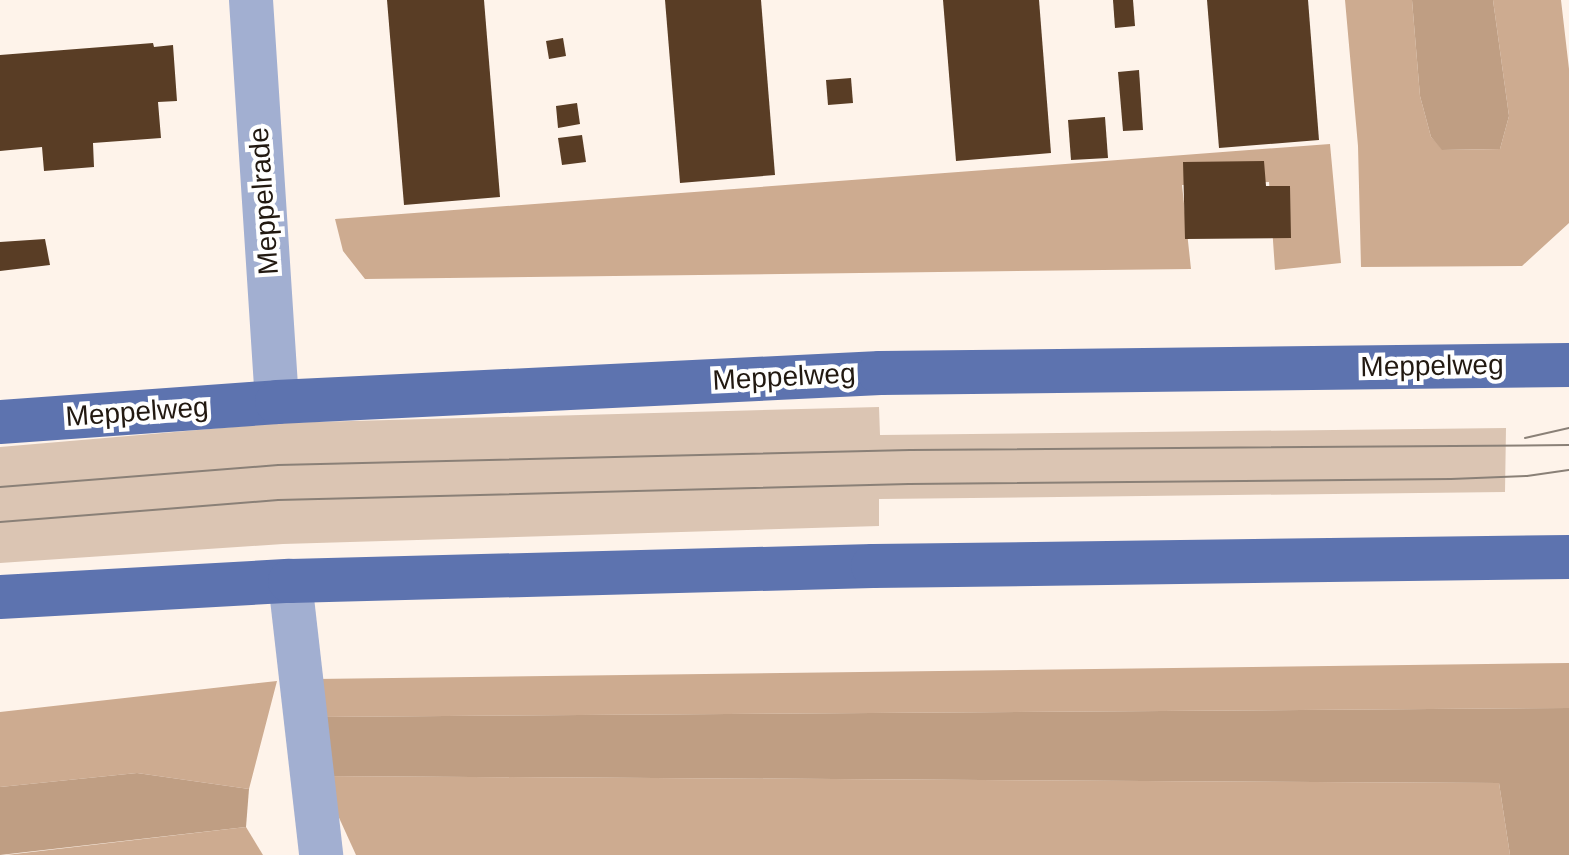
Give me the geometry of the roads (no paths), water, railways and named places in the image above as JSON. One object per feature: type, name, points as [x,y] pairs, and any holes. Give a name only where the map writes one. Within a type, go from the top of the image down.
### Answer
[{"type":"main road","name":"Meppelweg","points":[[0,422],[277,402],[880,373],[1569,365]]},
{"type":"main road","points":[[0,597],[290,581],[873,566],[1569,557]]},
{"type":"street","name":"Meppelrade","points":[[251,0],[277,402]]},
{"type":"street","points":[[290,581],[321,855]]},
{"type":"tram line","points":[[1525,438],[1569,428]]},
{"type":"tram line","points":[[0,487],[278,465],[910,450],[1569,445]]},
{"type":"tram line","points":[[0,522],[278,500],[909,484],[1451,479],[1527,476],[1569,470]]}]
